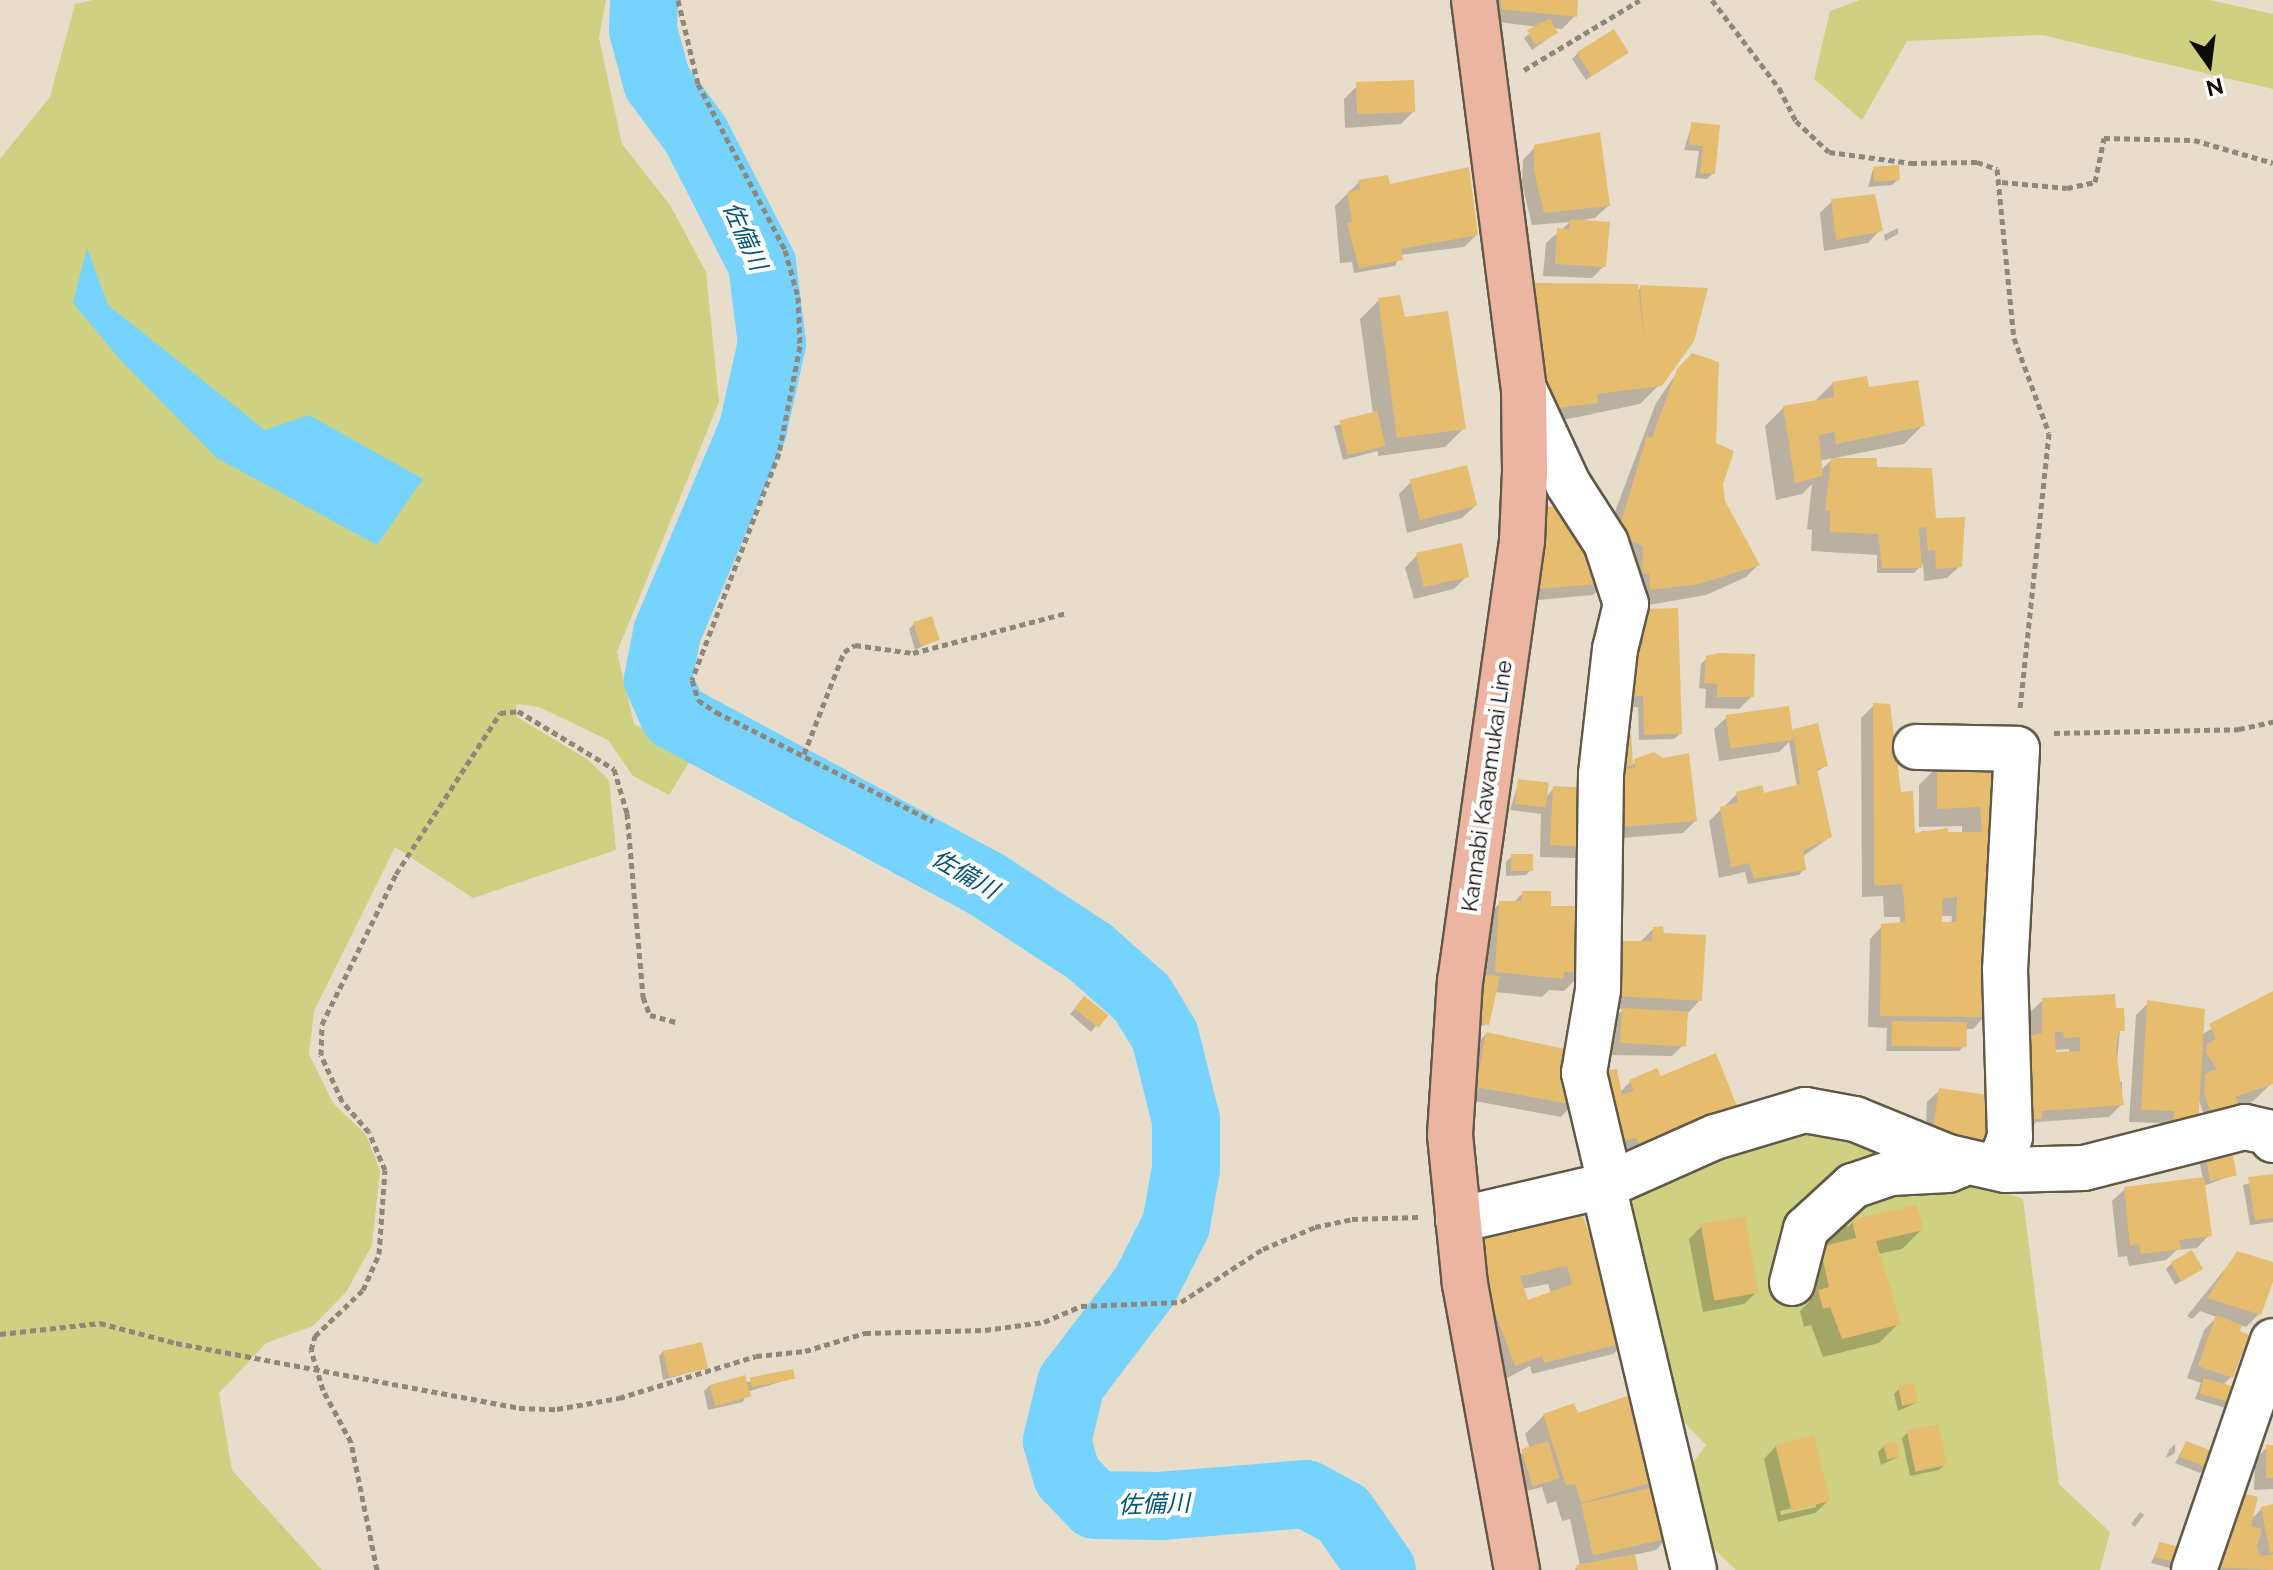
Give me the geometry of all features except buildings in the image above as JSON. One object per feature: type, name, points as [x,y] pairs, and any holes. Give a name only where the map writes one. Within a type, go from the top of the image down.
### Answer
[{"type":"main road","name":"Kannabi Kawamukai Line","points":[[1474,0],[1524,389],[1522,541],[1453,1061],[1450,1135],[1458,1220],[1517,1570]]},
{"type":"street","points":[[1524,389],[1568,484],[1606,543],[1626,604],[1615,649],[1601,774],[1598,990],[1584,1073],[1689,1551],[1723,1570]]},
{"type":"street","points":[[1916,747],[2017,742],[2005,969],[2010,1137],[1984,1165]]},
{"type":"street","points":[[1458,1220],[1607,1185],[1715,1137],[1805,1110],[1855,1119],[1984,1165]]},
{"type":"street","points":[[1792,1283],[1806,1229],[1853,1186],[1891,1173],[1984,1165],[2084,1168],[2211,1133],[2267,1128]]},
{"type":"street","points":[[2194,1570],[2262,1414],[2273,1341]]},
{"type":"path","points":[[678,0],[698,84],[785,250],[798,297],[800,346],[779,453],[692,680],[698,700],[933,821]]},
{"type":"path","points":[[1486,84],[1504,82],[1640,0]]},
{"type":"path","points":[[1712,0],[1779,88],[1796,121],[1829,152],[1911,163],[1977,162],[1997,169],[2002,182],[2014,338],[2049,433],[2017,742],[2239,729],[2273,722]]},
{"type":"path","points":[[2002,182],[2067,188],[2095,182],[2104,138],[2194,140],[2273,163]]},
{"type":"path","points":[[804,754],[844,652],[855,645],[913,653],[1067,613]]},
{"type":"path","points":[[377,1570],[351,1442],[315,1366],[311,1350],[315,1336],[363,1290],[379,1254],[385,1213],[385,1170],[369,1132],[342,1101],[321,1055],[322,1024],[396,874],[500,713],[518,711],[614,769],[627,813],[643,997],[650,1015],[677,1022]]},
{"type":"path","points":[[0,1334],[100,1323],[176,1343],[315,1366],[519,1408],[557,1409],[619,1398],[742,1360],[805,1351],[865,1333],[985,1330],[1044,1322],[1081,1306],[1181,1302],[1263,1249],[1315,1227],[1403,1215],[1458,1220]]},
{"type":"green space","points":[[93,0],[606,0],[599,38],[622,144],[670,205],[706,272],[719,402],[617,652],[634,724],[695,753],[669,795],[633,776],[608,740],[539,707],[516,704],[517,717],[587,759],[609,780],[616,850],[473,898],[395,847],[314,1011],[309,1054],[333,1103],[366,1135],[380,1170],[372,1245],[346,1292],[313,1326],[266,1343],[219,1393],[232,1470],[322,1570],[0,1570],[0,159],[50,97],[75,4]]},
{"type":"green space","points":[[1860,0],[2209,0],[2273,14],[2273,89],[2042,35],[1907,41],[1862,120],[1814,79],[1830,11]]},
{"type":"green space","points":[[1828,1130],[2023,1199],[2059,1484],[2110,1532],[2100,1570],[1736,1570],[1688,1523],[1683,1476],[1706,1445],[1666,1403],[1617,1200],[1766,1135]]},
{"type":"water","points":[[87,248],[108,305],[265,430],[309,415],[423,479],[377,545],[217,458],[124,364],[73,303]]},
{"type":"waterway","name":"佐備川","points":[[644,0],[643,30],[657,82],[696,135],[762,264],[772,343],[753,429],[667,633],[658,680],[674,716],[986,884],[1090,952],[1142,998],[1165,1036],[1186,1120],[1186,1169],[1176,1225],[1145,1286],[1071,1383],[1057,1441],[1067,1476],[1095,1505],[1160,1506],[1306,1494],[1343,1514],[1382,1570]]}]
